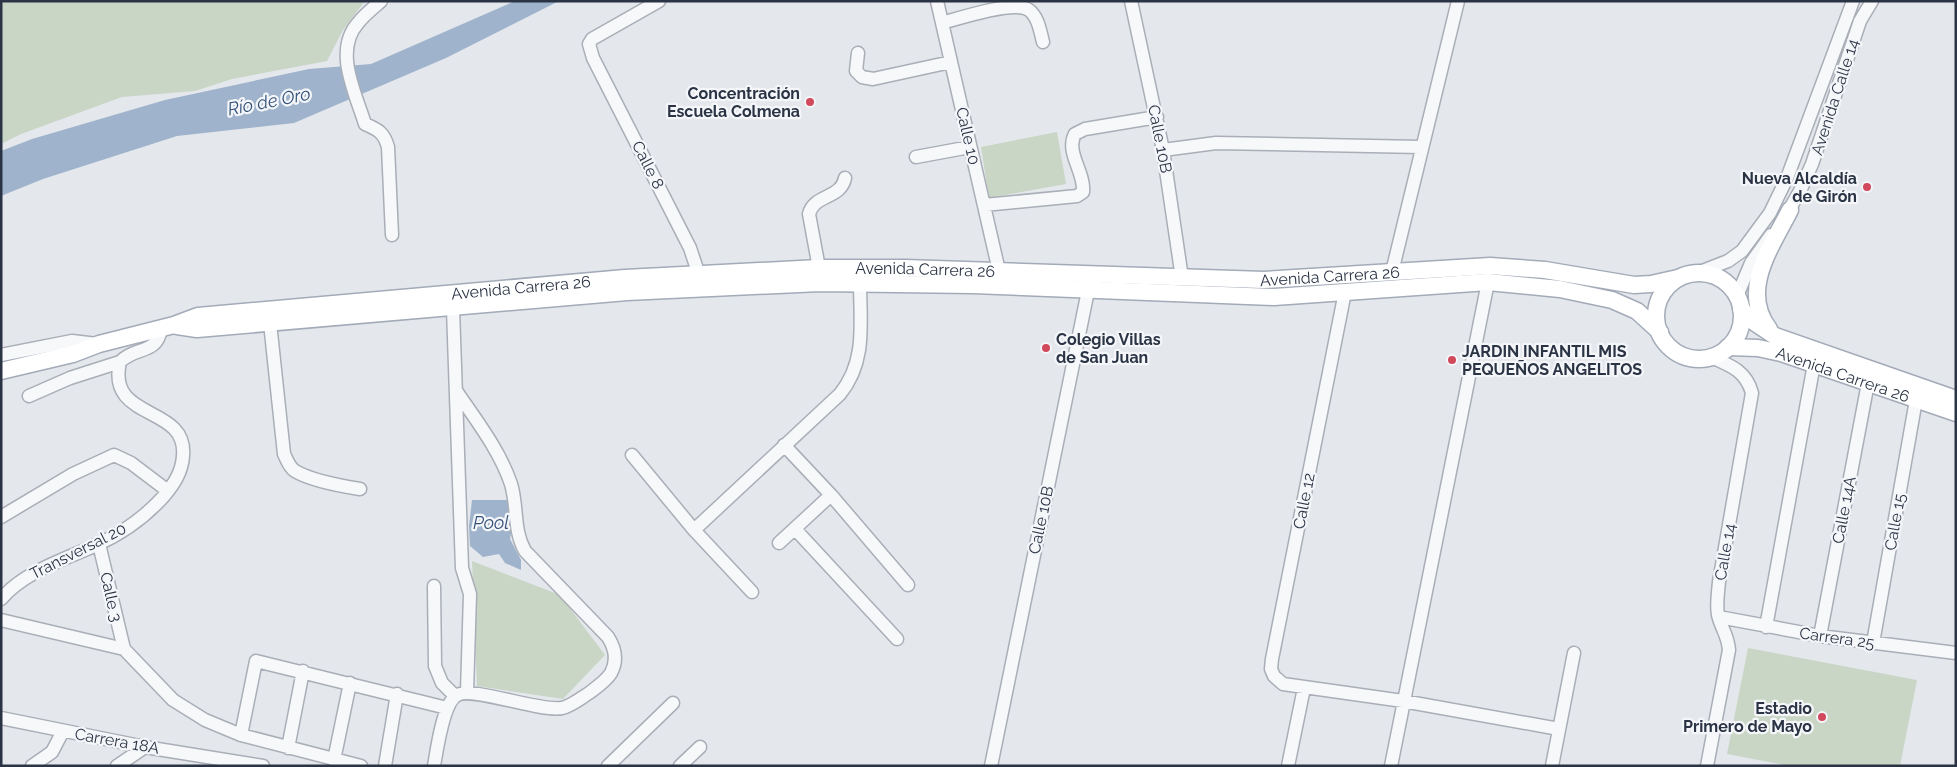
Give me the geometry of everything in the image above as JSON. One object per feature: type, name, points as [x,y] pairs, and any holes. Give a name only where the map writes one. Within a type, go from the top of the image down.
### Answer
[{"type":"main road","points":[[1775,336],[1763,321],[1758,310],[1756,284],[1790,210]]},
{"type":"main road","name":"Avenida Carrera 26","points":[[1,370],[73,354],[99,344],[167,327],[198,316],[701,280],[1090,283],[1182,278],[1271,280],[1490,266],[1545,270],[1634,285],[1651,284],[1678,278]]},
{"type":"main road","name":"Avenida Carrera 26","points":[[167,327],[197,329],[453,308],[819,268],[999,271],[1090,283],[1274,297],[1488,282],[1560,290],[1612,300],[1637,311],[1660,332]]},
{"type":"main road","points":[[1697,273],[1716,276],[1724,281],[1739,302],[1739,329],[1728,347],[1711,357],[1695,358],[1680,354],[1672,349],[1660,332],[1656,312],[1663,292],[1678,278],[1697,273]]},
{"type":"main road","name":"Avenida Carrera 26","points":[[1739,302],[1751,320],[1775,336],[1956,399]]},
{"type":"main road","name":"Avenida Carrera 26","points":[[1728,347],[1770,350],[1956,413]]},
{"type":"street","points":[[381,1],[356,24],[349,41],[346,59],[365,124],[378,129],[384,135],[388,147],[392,235]]},
{"type":"street","name":"Calle 8","points":[[659,1],[592,39],[589,44],[593,58],[690,248],[701,280]]},
{"type":"street","name":"Calle 10","points":[[937,1],[999,271]]},
{"type":"street","name":"Calle 10B","points":[[1131,1],[1157,117],[1182,278]]},
{"type":"street","points":[[1392,272],[1458,1]]},
{"type":"street","name":"Avenida Calle 14","points":[[1697,273],[1728,261],[1742,251],[1770,213],[1787,178],[1853,1]]},
{"type":"street","name":"Avenida Calle 14","points":[[1739,302],[1751,263],[1790,210],[1812,164],[1860,21],[1872,1]]},
{"type":"street","points":[[942,23],[1006,6],[1020,6],[1029,9],[1037,20],[1043,42]]},
{"type":"street","points":[[858,53],[856,71],[862,77],[873,79],[951,62]]},
{"type":"street","points":[[984,205],[1077,196],[1083,192],[1084,185],[1071,144],[1075,134],[1085,129],[1157,117]]},
{"type":"street","points":[[1163,150],[1216,143],[1421,147]]},
{"type":"street","points":[[916,157],[970,146]]},
{"type":"street","points":[[819,268],[809,214],[811,206],[816,201],[838,191],[844,185],[845,178]]},
{"type":"street","points":[[694,530],[840,394],[851,381],[858,365],[860,346],[860,282]]},
{"type":"street","points":[[1391,766],[1488,282]]},
{"type":"street","name":"Calle 10B","points":[[991,766],[1090,283]]},
{"type":"street","name":"Calle 12","points":[[1345,292],[1272,659],[1271,669],[1274,676],[1283,684],[1304,688],[1403,701],[1559,729]]},
{"type":"street","points":[[434,766],[447,708],[461,694],[470,594],[462,568],[453,308]]},
{"type":"street","points":[[270,323],[284,454],[288,464],[294,471],[335,485],[360,489]]},
{"type":"street","points":[[29,396],[70,378],[120,362],[128,356],[154,345],[167,327]]},
{"type":"street","points":[[1,355],[72,341],[99,344]]},
{"type":"street","points":[[1,349],[26,350]]},
{"type":"street","name":"Calle 14","points":[[1707,766],[1729,650],[1728,636],[1719,618],[1717,602],[1719,582],[1752,393],[1749,382],[1740,371],[1711,357]]},
{"type":"street","name":"Transversal 20","points":[[1,599],[24,578],[99,544],[133,524],[154,507],[168,491],[181,469],[183,441],[171,425],[132,404],[124,397],[118,383],[120,362]]},
{"type":"street","points":[[1766,627],[1814,364]]},
{"type":"street","name":"Calle 14A","points":[[1820,636],[1868,383]]},
{"type":"street","points":[[434,586],[435,666],[442,683],[461,694],[563,708],[576,702],[608,678],[614,667],[613,645],[608,637],[525,551],[520,541],[511,486],[505,469],[457,392]]},
{"type":"street","name":"Calle 15","points":[[1873,643],[1916,400]]},
{"type":"street","points":[[784,445],[831,495],[908,586]]},
{"type":"street","points":[[1,517],[73,474],[114,455],[131,463],[168,491]]},
{"type":"street","points":[[632,455],[694,530],[752,592]]},
{"type":"street","points":[[779,542],[831,495]]},
{"type":"street","points":[[795,529],[897,639]]},
{"type":"street","name":"Calle 3","points":[[99,544],[124,649]]},
{"type":"street","name":"Carrera 25","points":[[1719,618],[1820,636],[1956,653]]},
{"type":"street","points":[[1,620],[124,649],[172,700],[191,713],[241,735],[361,766]]},
{"type":"street","points":[[1552,766],[1574,653]]},
{"type":"street","points":[[241,735],[256,661],[397,694],[447,708]]},
{"type":"street","points":[[288,748],[303,672]]},
{"type":"street","points":[[334,760],[350,683]]},
{"type":"street","points":[[1288,766],[1304,688]]},
{"type":"street","points":[[385,766],[397,694]]},
{"type":"street","points":[[608,766],[673,703]]},
{"type":"street","name":"Carrera 18A","points":[[1,718],[145,747],[263,766]]},
{"type":"street","points":[[32,766],[52,752],[62,731]]},
{"type":"street","points":[[117,766],[145,747]]},
{"type":"street","points":[[680,766],[700,747]]},
{"type":"street","points":[[193,766],[206,756]]},
{"type":"green space","points":[[1,1],[365,1],[343,30],[327,61],[232,79],[195,91],[122,97],[21,134],[1,144]]},
{"type":"green space","points":[[1057,132],[1066,184],[989,198],[981,147]]},
{"type":"green space","points":[[472,561],[560,595],[605,655],[563,699],[477,686]]},
{"type":"green space","name":"Estadio Primero de Mayo","points":[[1748,648],[1917,680],[1900,766],[1790,766],[1727,754]]},
{"type":"water","name":"Río de Oro","points":[[515,1],[559,1],[446,58],[294,123],[177,136],[43,179],[1,196],[1,151],[32,139],[165,100],[309,69],[371,64]]},
{"type":"water","name":"Pool","points":[[472,500],[508,500],[514,516],[510,539],[521,560],[521,570],[505,563],[499,554],[483,557],[470,546],[469,526]]},
{"type":"place","name":"Concentración Escuela Colmena","points":[[810,102]]},
{"type":"place","name":"Nueva Alcaldía de Girón","points":[[1867,187]]},
{"type":"place","name":"Colegio Villas de San Juan","points":[[1046,348]]},
{"type":"place","name":"JARDIN INFANTIL MIS PEQUEÑOS ANGELITOS","points":[[1452,360]]},
{"type":"place","name":"Estadio Primero de Mayo","points":[[1822,717]]}]
